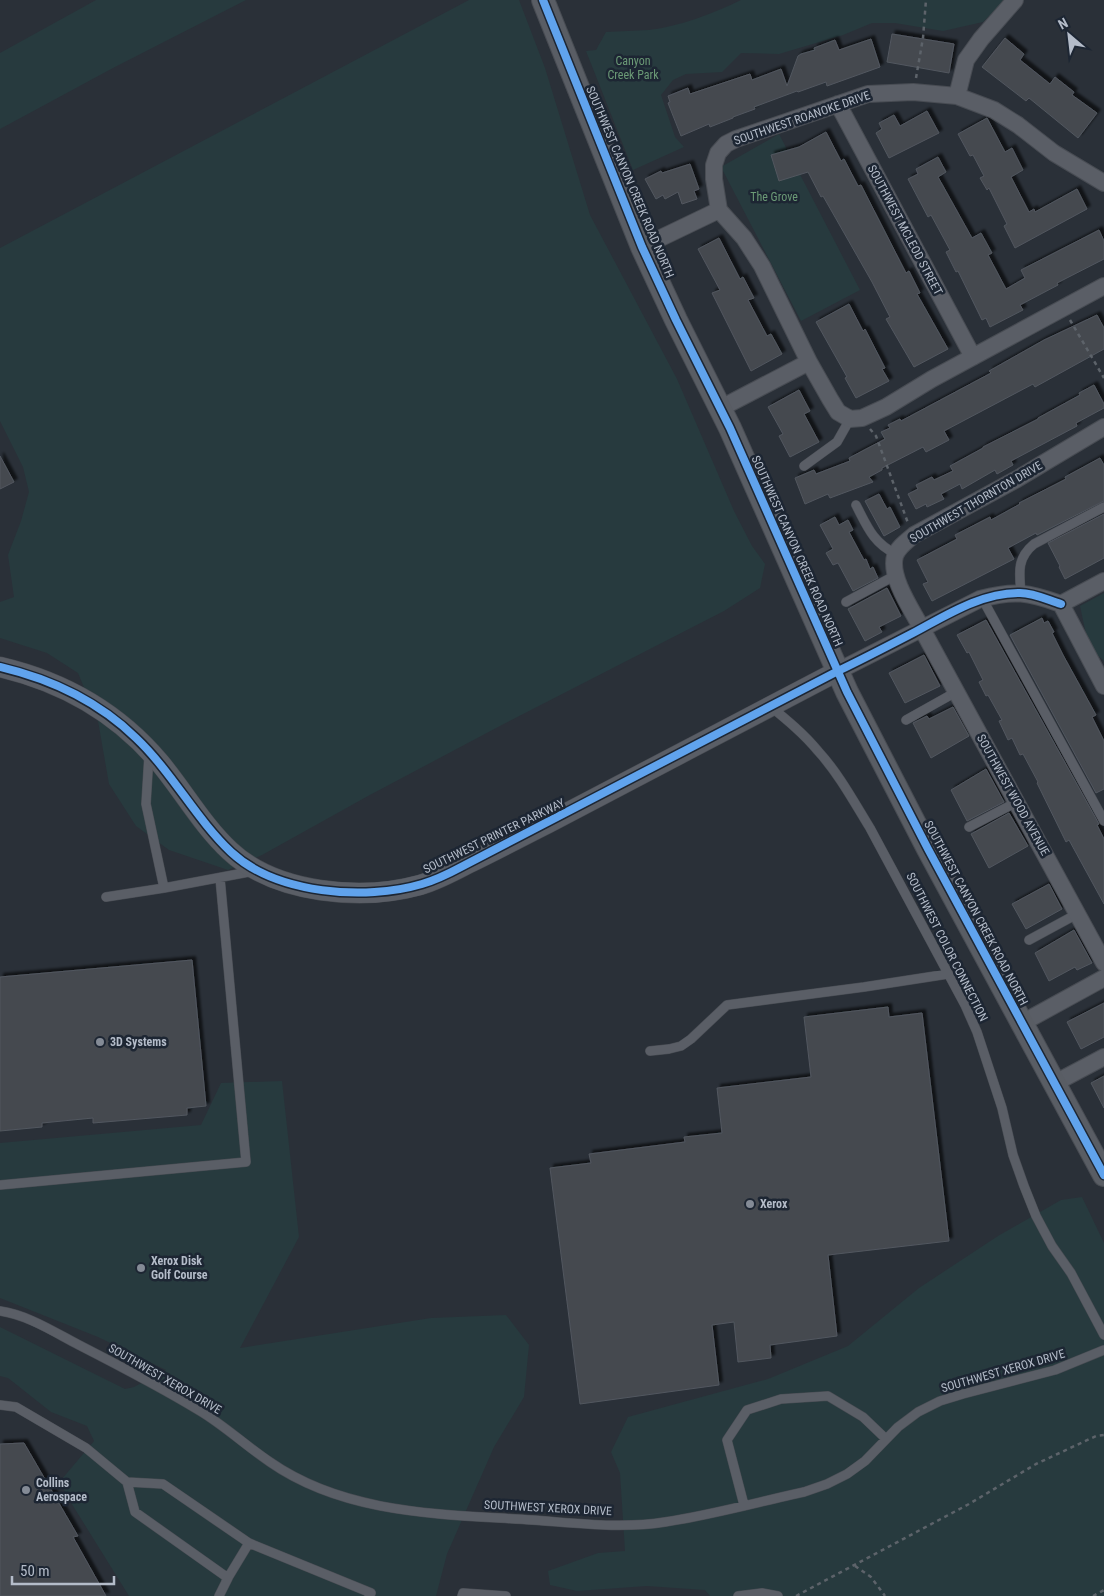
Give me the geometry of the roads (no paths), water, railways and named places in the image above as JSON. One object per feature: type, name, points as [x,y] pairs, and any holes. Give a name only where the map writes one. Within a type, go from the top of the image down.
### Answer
[{"type":"main road","name":"SOUTHWEST CANYON CREEK ROAD NORTH","points":[[543,0],[642,247],[676,320],[721,408],[838,671],[882,760],[1104,1175]]},
{"type":"street","points":[[957,96],[966,60],[981,39],[1015,0]]},
{"type":"street","name":"SOUTHWEST ROANOKE DRIVE","points":[[719,210],[714,179],[714,165],[718,153],[726,144],[868,94],[913,92],[957,96],[994,110],[1018,125],[1054,153],[1104,183]]},
{"type":"street","name":"SOUTHWEST MCLEOD STREET","points":[[838,104],[973,357]]},
{"type":"street","points":[[642,247],[719,210],[744,238],[762,266],[809,362],[838,412],[856,419],[886,407],[1104,286]]},
{"type":"street","points":[[721,408],[809,362]]},
{"type":"street","name":"SOUTHWEST THORNTON DRIVE","points":[[896,554],[903,544],[914,536],[1017,479],[1104,427]]},
{"type":"street","points":[[896,554],[894,566],[898,581],[922,629]]},
{"type":"street","points":[[1061,604],[1104,580]]},
{"type":"street","points":[[838,671],[922,629],[947,614],[982,598],[1021,593],[1042,597],[1061,604],[1103,682]]},
{"type":"street","name":"SOUTHWEST WOOD AVENUE","points":[[922,629],[1104,962]]},
{"type":"street","name":"SOUTHWEST PRINTER PARKWAY","points":[[0,667],[42,679],[76,695],[126,728],[149,752],[220,841],[238,858],[257,870],[296,885],[346,892],[384,892],[432,881],[488,854],[838,671]]},
{"type":"street","points":[[1022,1024],[1104,978]]},
{"type":"street","points":[[1055,1084],[1104,1057]]},
{"type":"lane","points":[[804,466],[837,442],[856,419]]},
{"type":"lane","points":[[856,505],[874,539],[884,549],[896,554]]},
{"type":"lane","points":[[1021,593],[1021,563],[1026,551],[1034,544],[1104,507]]},
{"type":"lane","points":[[846,602],[896,575]]},
{"type":"lane","points":[[982,598],[1104,822]]},
{"type":"lane","points":[[906,720],[956,692]]},
{"type":"lane","name":"SOUTHWEST COLOR CONNECTION","points":[[770,706],[819,751],[872,830],[977,1032],[1002,1108],[1014,1155],[1036,1216],[1052,1246],[1071,1273],[1104,1335]]},
{"type":"lane","points":[[149,752],[146,804],[164,888]]},
{"type":"lane","points":[[969,827],[1017,802]]},
{"type":"lane","points":[[106,897],[257,870]]},
{"type":"lane","points":[[0,1186],[246,1162],[220,878]]},
{"type":"lane","points":[[1029,940],[1077,914]]},
{"type":"lane","points":[[650,1051],[681,1046],[727,1005],[948,974]]},
{"type":"lane","name":"SOUTHWEST XEROX DRIVE","points":[[0,1311],[35,1322],[99,1355],[200,1411],[270,1462],[296,1478],[349,1499],[401,1510],[440,1514],[628,1525],[664,1522],[804,1492],[827,1484],[847,1474],[865,1461],[898,1427],[918,1412],[940,1401],[1055,1370],[1104,1350]]},
{"type":"lane","points":[[744,1505],[727,1440],[747,1410],[782,1399],[828,1396],[863,1417],[886,1439]]},
{"type":"lane","points":[[0,1405],[16,1407],[86,1448],[127,1482],[135,1512],[228,1578],[226,1581]]},
{"type":"lane","points":[[127,1482],[162,1484],[249,1543],[371,1593],[369,1596]]},
{"type":"lane","points":[[219,1596],[249,1543]]},
{"type":"lane","points":[[462,1596],[463,1593],[506,1596]]},
{"type":"lane","points":[[738,1596],[762,1593],[778,1596]]},
{"type":"place","name":"3D Systems","points":[[100,1042]]},
{"type":"place","name":"Xerox","points":[[750,1204]]},
{"type":"place","name":"Xerox Disk Golf Course","points":[[141,1268]]},
{"type":"place","name":"Collins Aerospace","points":[[26,1490]]},
{"type":"park label","name":"Canyon Creek Park","points":[[633,68]]},
{"type":"park label","name":"The Grove","points":[[774,197]]}]
